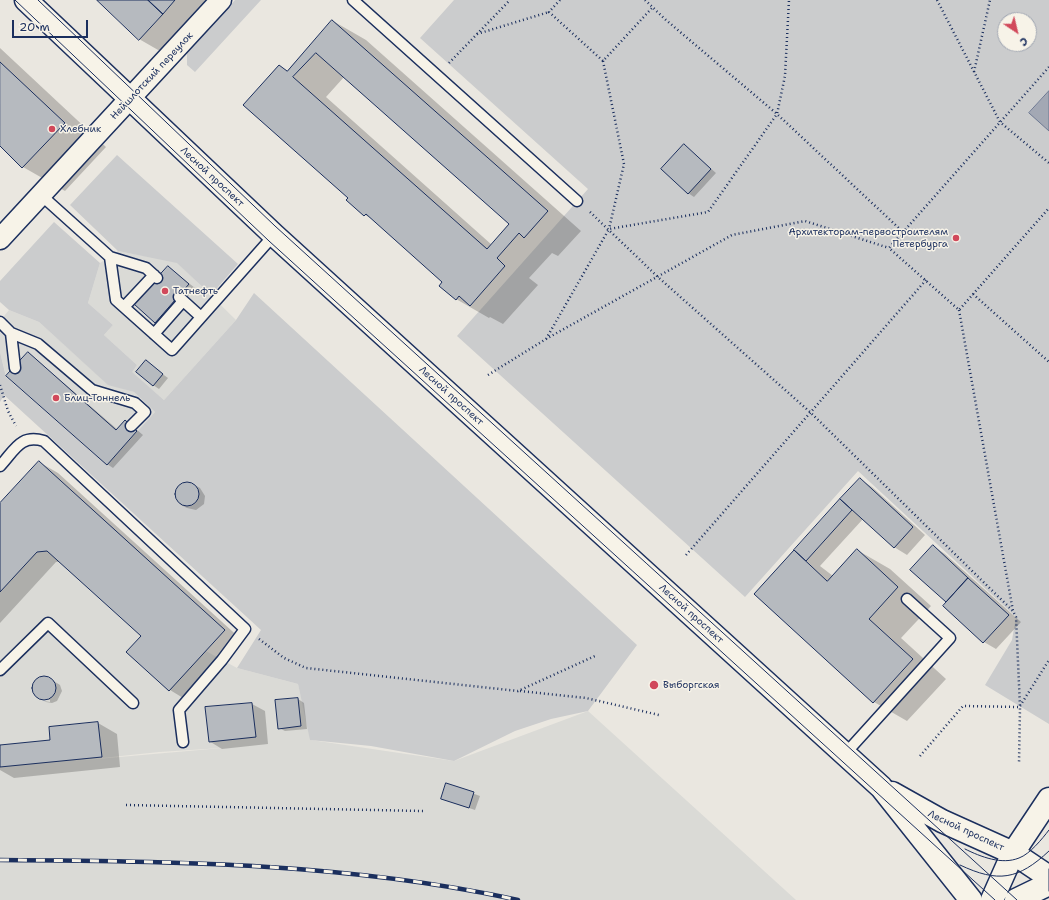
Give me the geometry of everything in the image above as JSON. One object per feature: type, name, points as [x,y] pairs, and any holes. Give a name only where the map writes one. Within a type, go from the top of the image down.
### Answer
[{"type":"main road","name":"Лесной проспект","points":[[26,0],[274,235],[881,787],[971,900]]},
{"type":"main road","name":"Лесной проспект","points":[[881,787],[942,821],[1013,853],[1049,877]]},
{"type":"main road","points":[[992,900],[1013,853],[1049,799]]},
{"type":"main road","points":[[1016,900],[1049,884]]},
{"type":"street","name":"Нейшлотский переулок","points":[[3,230],[41,195],[218,1]]},
{"type":"lane","points":[[353,0],[437,77],[577,201]]},
{"type":"lane","points":[[41,195],[110,257],[146,268],[156,276],[124,307]]},
{"type":"lane","points":[[110,257],[116,300],[172,350],[274,235]]},
{"type":"lane","points":[[154,334],[181,299],[201,317]]},
{"type":"lane","points":[[0,322],[12,333],[38,344],[92,390],[136,403],[145,412],[131,426]]},
{"type":"lane","points":[[12,333],[14,368]]},
{"type":"lane","points":[[0,466],[24,440],[33,438],[44,442],[245,629],[222,660],[179,710],[183,742]]},
{"type":"lane","points":[[845,754],[950,638],[907,599]]},
{"type":"lane","points":[[0,670],[48,623],[133,703]]},
{"type":"path","points":[[437,77],[475,35],[510,0]]},
{"type":"path","points":[[475,35],[549,12],[560,0]]},
{"type":"path","points":[[609,229],[708,212],[777,114],[785,76],[789,0]]},
{"type":"path","points":[[937,0],[1000,122],[1049,163]]},
{"type":"path","points":[[974,73],[990,0]]},
{"type":"path","points":[[648,1],[652,8],[777,114],[903,232]]},
{"type":"path","points":[[603,61],[652,8]]},
{"type":"path","points":[[546,339],[609,229],[624,164],[603,61],[549,12]]},
{"type":"path","points":[[889,248],[1049,67]]},
{"type":"path","points":[[577,201],[609,229],[658,278],[810,412],[1013,611]]},
{"type":"path","points":[[959,310],[1049,208]]},
{"type":"path","points":[[488,375],[546,339],[658,278],[732,235],[805,221],[889,248],[959,310],[1013,611],[1016,617],[1020,707],[1019,764]]},
{"type":"path","points":[[686,555],[926,280]]},
{"type":"path","points":[[973,294],[1049,362]]},
{"type":"path","points":[[0,385],[8,410],[24,440]]},
{"type":"path","points":[[245,629],[284,658],[306,668],[586,698],[659,715]]},
{"type":"path","points":[[518,691],[595,656]]},
{"type":"path","points":[[1020,707],[1049,660]]},
{"type":"path","points":[[920,756],[963,706],[1020,707]]},
{"type":"path","points":[[126,805],[423,811]]},
{"type":"shaded area","points":[[235,0],[261,0],[195,72],[187,65],[187,53]]},
{"type":"shaded area","points":[[454,0],[1049,0],[1049,724],[985,685],[1012,640],[1016,617],[858,471],[745,597],[457,336],[588,189],[420,38]]},
{"type":"shaded area","points":[[1049,91],[1049,131],[1029,113]]},
{"type":"shaded area","points":[[117,155],[238,264],[211,295],[177,263],[118,251],[70,205]]},
{"type":"shaded area","points":[[54,222],[100,263],[88,303],[113,325],[104,335],[137,365],[132,372],[164,400],[236,320],[254,293],[637,645],[588,711],[551,719],[515,731],[454,761],[371,746],[310,740],[298,684],[237,668],[261,630],[4,395],[0,402],[0,352],[6,377],[107,465],[155,412],[134,392],[108,385],[39,322],[9,310],[0,302],[0,281]]},
{"type":"shaded area","points":[[118,251],[177,262],[236,320],[164,400],[131,372],[137,365],[104,335],[113,325],[88,303],[100,263]]},
{"type":"shaded area","points":[[9,310],[39,322],[108,384],[134,392],[155,412],[107,465],[6,376],[0,352],[0,321]]},
{"type":"shaded area","points":[[39,461],[225,630],[206,651],[237,668],[298,684],[311,740],[454,761],[588,711],[796,900],[0,900],[0,503]],"holes":[[[222,748],[74,761],[159,752]]]},
{"type":"building","points":[[97,0],[148,0],[163,14],[139,40]]},
{"type":"building","points":[[148,0],[175,0],[163,14]]},
{"type":"building","points":[[332,20],[548,211],[524,238],[519,233],[497,258],[505,266],[470,306],[459,296],[456,300],[439,286],[442,282],[366,214],[364,216],[346,200],[348,198],[243,105],[279,65],[287,71]],"holes":[[[316,53],[509,224],[487,249],[293,77]]]},
{"type":"building","points":[[0,62],[65,123],[22,168],[0,146]]},
{"type":"building","points":[[684,144],[711,169],[688,194],[661,169]]},
{"type":"building","name":"Татнефть","points":[[168,266],[189,284],[155,323],[134,304]]},
{"type":"building","name":"Блиц-Тоннель","points":[[28,352],[116,430],[125,420],[137,431],[107,465],[6,376]]},
{"type":"building","points":[[146,360],[163,374],[153,386],[136,372]]},
{"type":"building","points":[[39,461],[225,630],[169,691],[126,652],[141,636],[47,551],[37,552],[0,592],[0,503]]},
{"type":"building","points":[[860,478],[913,527],[894,548],[840,499]]},
{"type":"building","points":[[187,482],[196,485],[199,494],[196,503],[187,506],[178,503],[175,494],[178,485]]},
{"type":"building","points":[[840,499],[852,510],[806,561],[794,550]]},
{"type":"building","points":[[933,545],[968,578],[946,602],[910,570]]},
{"type":"building","points":[[857,549],[898,587],[869,619],[913,659],[873,703],[754,594],[794,550],[827,581]]},
{"type":"building","points":[[968,578],[1009,615],[983,643],[943,606]]},
{"type":"building","points":[[44,676],[49,677],[55,683],[55,693],[49,699],[44,700],[39,699],[33,693],[32,688],[33,683],[39,677]]},
{"type":"building","points":[[298,698],[301,726],[278,729],[275,700]]},
{"type":"building","points":[[252,703],[256,737],[209,742],[205,707]]},
{"type":"building","points":[[98,722],[102,757],[0,767],[0,745],[50,740],[49,727]]},
{"type":"building","points":[[446,783],[474,792],[469,808],[441,799]]},
{"type":"tram line","points":[[15,0],[269,241],[995,900]]},
{"type":"tram line","points":[[38,0],[275,226],[1017,900]]},
{"type":"tram line","points":[[965,849],[992,859],[1006,861],[1012,860],[1023,856],[1036,846],[1049,830]]},
{"type":"tram line","points":[[960,865],[973,871],[997,876],[1007,876],[1027,868],[1049,851]]},
{"type":"tram line","points":[[1049,869],[1049,891]]},
{"type":"railway","points":[[0,860],[195,863],[325,871],[390,878],[518,900]]},
{"type":"place","name":"Хлебник","points":[[52,129]]},
{"type":"place","name":"Архитекторам-первостроителям Петербурга","points":[[956,238]]},
{"type":"place","name":"Татнефть","points":[[165,291]]},
{"type":"place","name":"Блиц-Тоннель","points":[[56,398]]},
{"type":"place","name":"Выборгская","points":[[654,685]]}]
